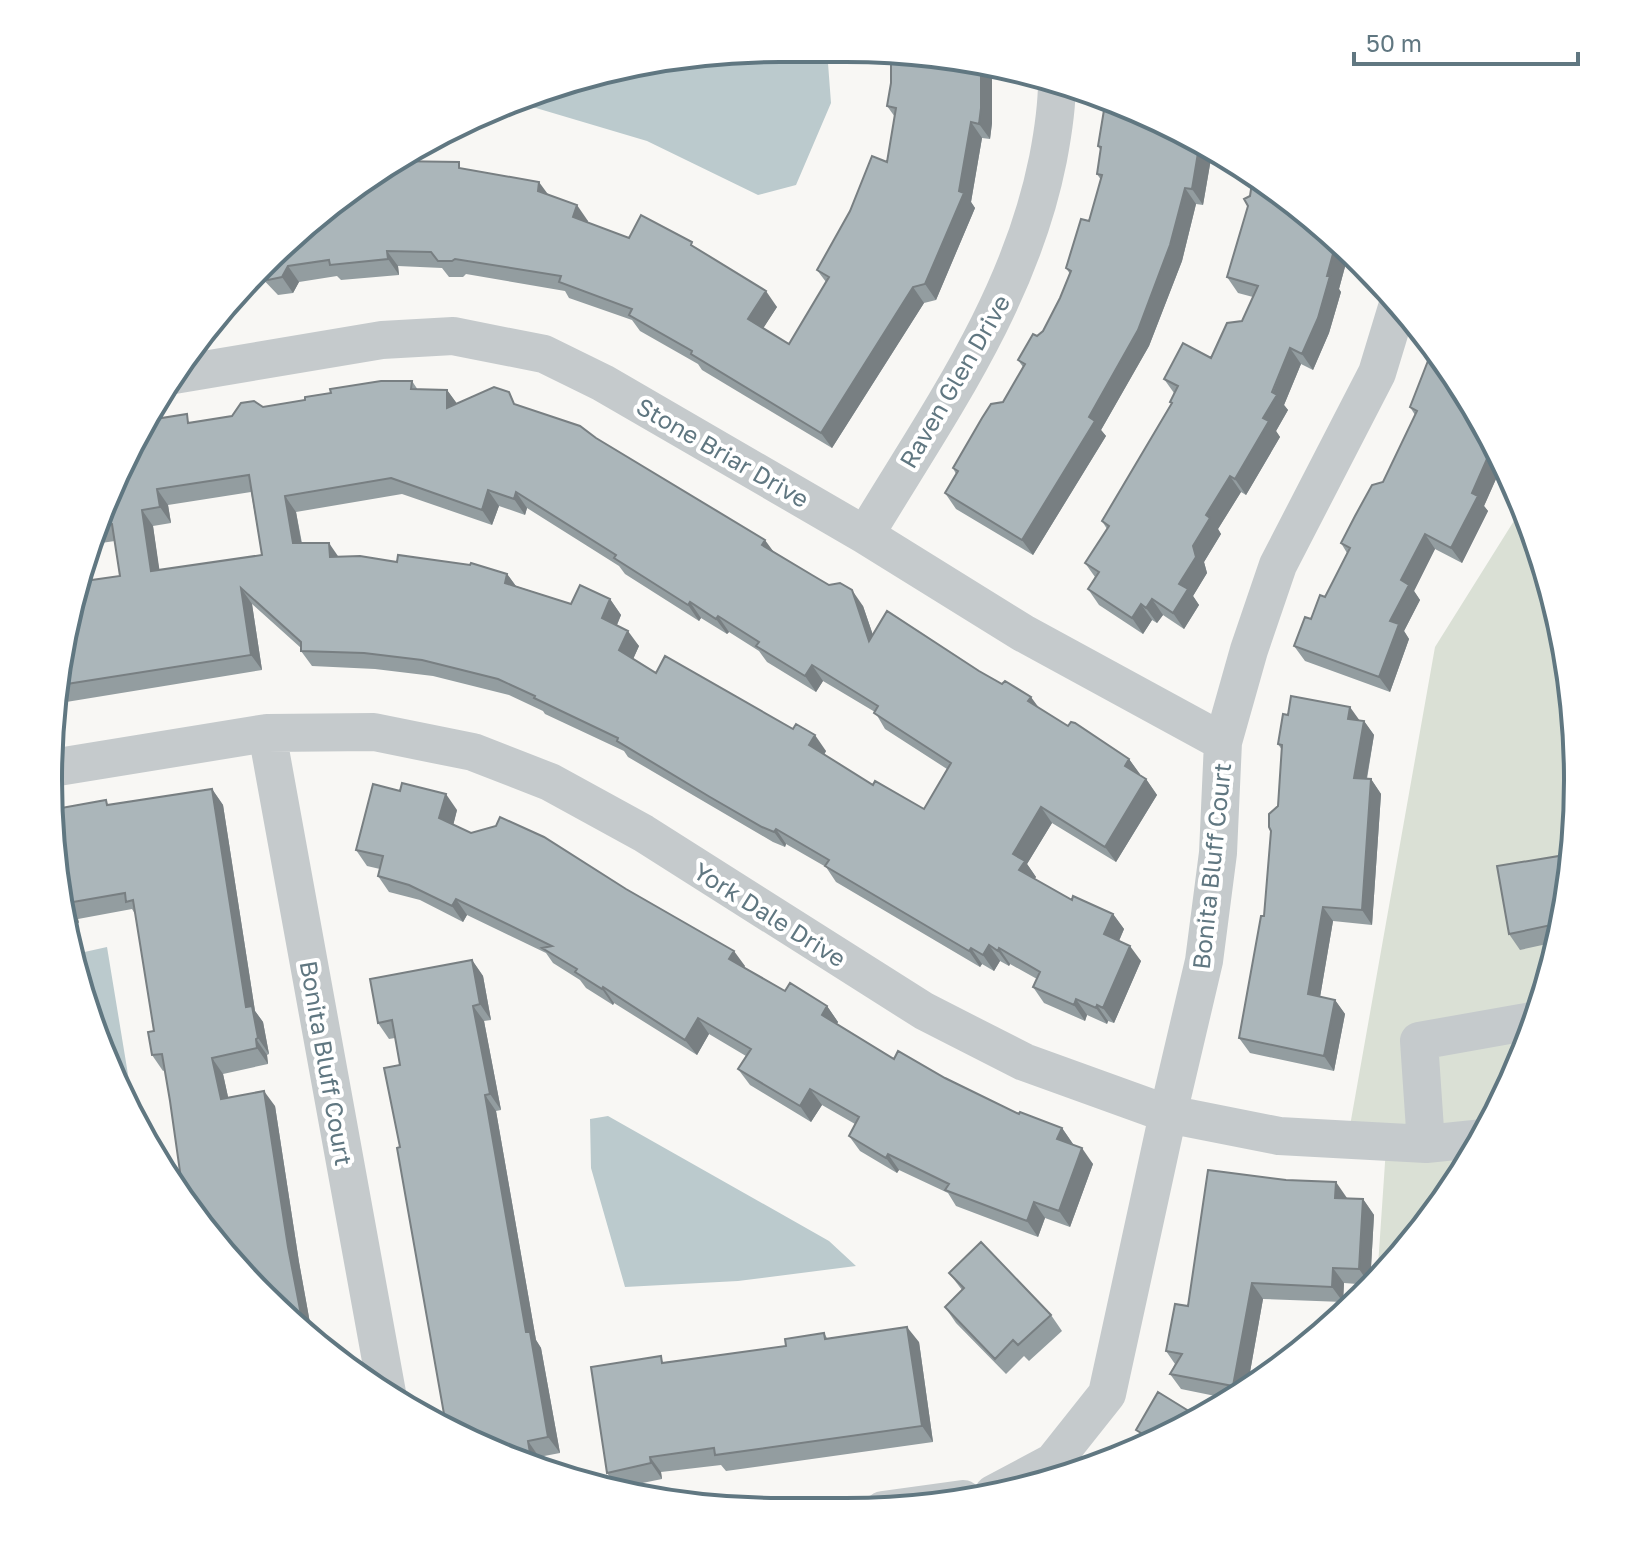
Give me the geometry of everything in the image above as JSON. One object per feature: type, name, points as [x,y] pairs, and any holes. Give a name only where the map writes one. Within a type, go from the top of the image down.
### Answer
[{"type":"street","name":"Raven Glen Drive","points":[[865,535],[977,351],[1016,270],[1039,205],[1057,109],[1057,94]]},
{"type":"street","name":"Bonita Bluff Court","points":[[1029,1475],[1053,1462],[1107,1394],[1204,961],[1218,853],[1223,742],[1249,650],[1278,565],[1377,373],[1394,317]]},
{"type":"street","name":"Stone Briar Drive","points":[[189,372],[382,340],[453,336],[544,354],[603,383],[865,535],[1023,633],[1223,742]]},
{"type":"street","name":"York Dale Drive","points":[[63,766],[267,733],[374,732],[473,752],[550,782],[643,833],[924,1011],[1024,1062],[1168,1114],[1279,1136],[1426,1144],[1468,1140]]},
{"type":"street","name":"Bonita Bluff Court","points":[[267,733],[384,1379]]},
{"type":"street","points":[[1426,1144],[1419,1041],[1521,1023]]},
{"type":"shaded area","points":[[828,62],[831,103],[796,185],[758,195],[647,141],[530,107],[594,86],[686,68]]},
{"type":"shaded area","points":[[1515,520],[1540,594],[1558,686],[1564,780],[1558,874],[1550,920],[1526,1011],[1490,1098],[1443,1179],[1378,1261],[1386,1148],[1348,1137],[1435,647]]},
{"type":"shaded area","points":[[107,947],[129,1083],[100,1011],[83,952]]},
{"type":"shaded area","points":[[608,1116],[829,1241],[856,1266],[738,1281],[625,1287],[591,1168],[590,1119]]},
{"type":"building","points":[[891,64],[981,75],[979,124],[971,122],[959,191],[964,193],[925,284],[913,287],[821,433],[629,315],[632,309],[559,282],[561,276],[455,259],[438,261],[431,252],[387,251],[388,259],[330,265],[329,260],[288,266],[282,277],[266,278],[343,210],[416,161],[459,162],[459,168],[539,182],[538,191],[577,205],[573,217],[629,238],[641,215],[692,242],[691,245],[766,291],[748,319],[789,344],[829,277],[817,270],[850,211],[872,156],[887,162],[896,108],[887,106]]},
{"type":"building","points":[[1104,110],[1164,136],[1198,154],[1192,189],[1185,188],[1170,245],[1138,330],[1089,417],[1095,421],[1022,540],[945,493],[958,471],[953,468],[982,418],[991,404],[1003,402],[1025,364],[1018,360],[1033,334],[1037,336],[1043,331],[1060,298],[1071,271],[1066,268],[1081,219],[1089,221],[1102,175],[1097,174],[1101,147],[1098,146]]},
{"type":"building","points":[[1251,187],[1333,253],[1327,276],[1330,276],[1318,318],[1302,354],[1290,348],[1272,392],[1277,395],[1263,418],[1269,421],[1235,479],[1230,476],[1206,515],[1210,518],[1193,546],[1196,557],[1179,584],[1188,589],[1173,613],[1152,599],[1146,608],[1141,604],[1132,618],[1088,589],[1099,572],[1085,563],[1109,526],[1102,521],[1172,403],[1178,386],[1164,379],[1183,343],[1211,358],[1227,323],[1242,321],[1258,286],[1227,277],[1248,206],[1244,199],[1250,196]]},
{"type":"building","points":[[1428,360],[1488,458],[1472,493],[1478,496],[1451,548],[1425,534],[1401,580],[1409,585],[1390,621],[1399,624],[1379,677],[1294,646],[1305,617],[1311,619],[1320,595],[1325,597],[1350,548],[1341,543],[1355,516],[1372,485],[1383,482],[1417,411],[1410,407]]},
{"type":"building","points":[[381,381],[412,381],[411,389],[447,390],[447,408],[494,387],[509,392],[514,404],[580,426],[765,540],[762,545],[829,585],[840,583],[852,590],[869,641],[887,611],[979,671],[1002,684],[1005,681],[1031,697],[1028,701],[1068,726],[1071,722],[1075,723],[1129,759],[1125,766],[1146,779],[1105,847],[1041,807],[1013,854],[1025,861],[1019,870],[1072,900],[1073,896],[1113,914],[1104,934],[1130,946],[1103,1008],[1076,999],[1074,1005],[1033,987],[1040,972],[999,948],[998,951],[989,945],[983,955],[971,948],[969,951],[825,866],[829,860],[776,829],[774,832],[762,827],[617,741],[618,738],[535,696],[498,679],[422,660],[364,653],[301,651],[301,642],[241,588],[251,655],[68,684],[90,580],[120,576],[112,524],[110,524],[136,462],[160,418],[187,414],[188,423],[232,416],[241,403],[254,401],[263,407],[331,393],[330,389]],"holes":[[[249,475],[262,555],[151,571],[142,510],[160,507],[157,489]],[[391,478],[482,510],[488,490],[514,499],[516,492],[688,605],[690,602],[716,619],[718,616],[759,642],[756,646],[805,676],[812,665],[878,706],[874,713],[951,763],[924,809],[875,781],[873,785],[809,745],[815,735],[796,724],[793,729],[665,656],[656,673],[619,650],[628,631],[602,618],[610,599],[580,585],[571,604],[505,583],[507,574],[471,563],[398,555],[397,562],[360,556],[330,557],[329,543],[293,543],[285,496]]]},
{"type":"building","points":[[1291,696],[1350,707],[1348,719],[1364,721],[1354,778],[1371,779],[1362,910],[1323,907],[1308,994],[1335,1000],[1324,1056],[1239,1038],[1261,916],[1264,916],[1271,831],[1269,814],[1278,806],[1282,745],[1278,744],[1283,714],[1288,715]]},
{"type":"building","points":[[402,783],[446,794],[439,818],[471,833],[496,826],[500,817],[544,837],[626,889],[734,951],[729,959],[785,991],[790,983],[827,1006],[822,1015],[894,1059],[898,1051],[1019,1114],[1062,1128],[1057,1139],[1082,1148],[1059,1211],[1034,1202],[1027,1221],[945,1190],[949,1184],[888,1154],[886,1158],[849,1136],[859,1117],[810,1089],[800,1106],[738,1069],[751,1049],[698,1018],[685,1040],[542,948],[552,946],[456,899],[452,906],[409,885],[378,876],[383,856],[356,850],[373,784],[400,791]]},
{"type":"building","points":[[212,789],[246,1007],[252,1006],[258,1038],[257,1048],[212,1058],[221,1099],[264,1091],[301,1314],[240,1253],[180,1175],[162,1054],[152,1055],[148,1032],[154,1031],[133,900],[126,902],[125,893],[73,902],[63,808],[106,800],[107,805]]},
{"type":"building","points":[[1559,856],[1549,926],[1509,934],[1497,866]]},
{"type":"building","points":[[472,960],[480,1004],[473,1006],[490,1094],[485,1095],[526,1332],[530,1332],[548,1437],[528,1441],[530,1453],[444,1414],[384,1068],[400,1065],[392,1020],[378,1023],[370,979]]},
{"type":"building","points":[[1208,1170],[1286,1180],[1336,1182],[1335,1198],[1363,1199],[1359,1269],[1333,1268],[1332,1287],[1252,1283],[1231,1386],[1170,1374],[1182,1354],[1166,1351],[1175,1304],[1188,1306]]},
{"type":"building","points":[[981,1242],[1051,1315],[1018,1345],[1013,1340],[995,1359],[945,1307],[964,1288],[949,1273]]},
{"type":"building","points":[[907,1327],[922,1426],[715,1455],[714,1448],[650,1457],[651,1463],[607,1473],[591,1367],[661,1356],[662,1363],[786,1346],[785,1339],[824,1333],[825,1339]]},
{"type":"building","points":[[1158,1392],[1188,1411],[1140,1435],[1136,1430]]}]
